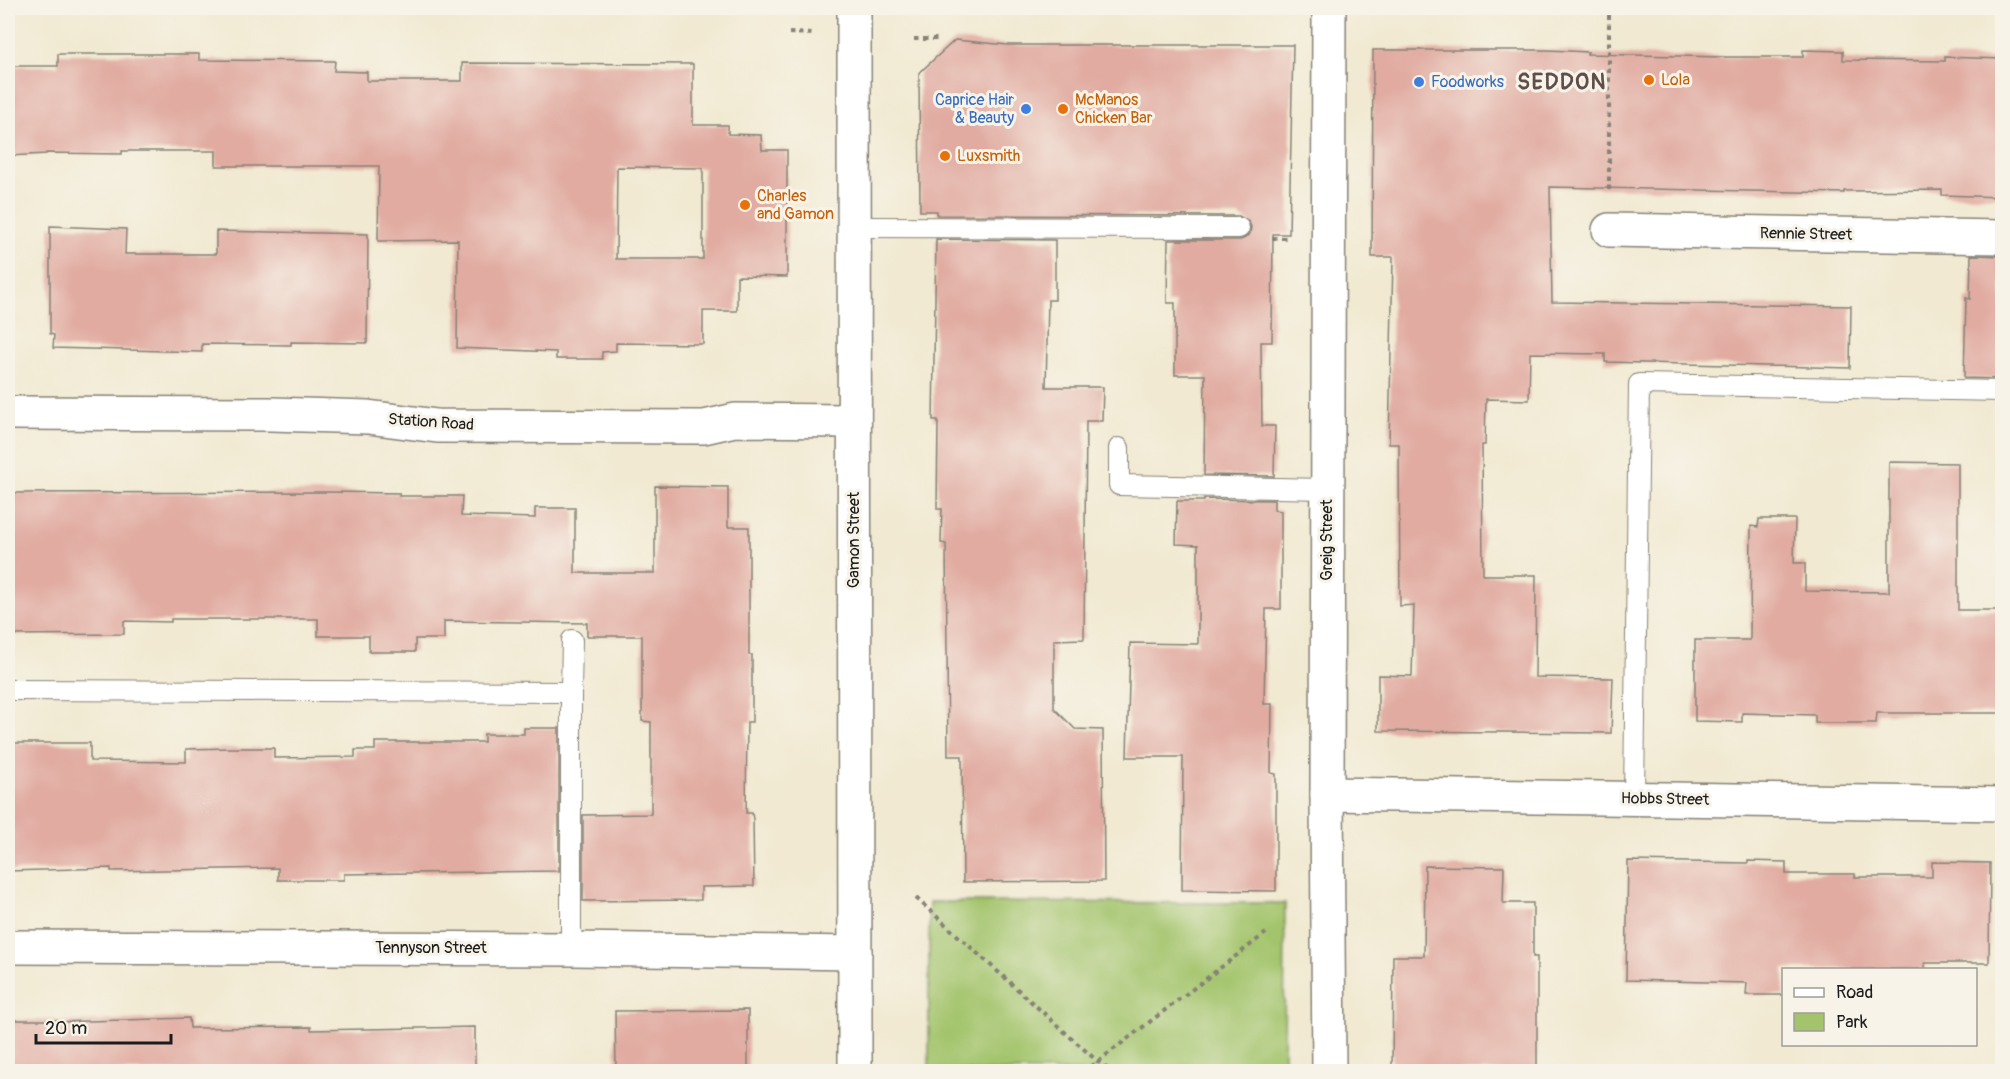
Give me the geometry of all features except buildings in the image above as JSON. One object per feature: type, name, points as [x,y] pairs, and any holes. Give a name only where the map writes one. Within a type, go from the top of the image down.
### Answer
[{"type":"street","name":"Gamon Street","points":[[854,8],[855,1071]]},
{"type":"street","name":"Greig Street","points":[[1329,8],[1327,489],[1329,1071]]},
{"type":"street","name":"Rennie Street","points":[[1609,230],[2002,237]]},
{"type":"street","name":"Station Road","points":[[8,413],[368,417],[437,426],[704,427],[735,420],[854,421]]},
{"type":"street","name":"Hobbs Street","points":[[1327,794],[2002,804]]},
{"type":"street","name":"Tennyson Street","points":[[8,947],[571,949],[855,953]]},
{"type":"lane","points":[[854,227],[1239,228]]},
{"type":"lane","points":[[1634,799],[1639,384],[2002,391]]},
{"type":"lane","points":[[1119,448],[1119,485],[1327,489]]},
{"type":"lane","points":[[571,949],[572,640]]},
{"type":"lane","points":[[8,690],[571,692]]},
{"type":"path","points":[[1609,8],[1609,230]]},
{"type":"path","points":[[789,33],[817,34]]},
{"type":"path","points":[[914,39],[939,39]]},
{"type":"path","points":[[1239,228],[1239,237],[1328,238]]},
{"type":"path","points":[[916,898],[1097,1061],[1112,1071]]},
{"type":"path","points":[[1084,1071],[1266,933]]},
{"type":"green space","points":[[929,902],[1285,903],[1284,1071],[929,1071]]},
{"type":"place","name":"Lola","points":[[1649,80]]},
{"type":"place","name":"Foodworks","points":[[1419,82]]},
{"type":"place","name":"Caprice Hair & Beauty","points":[[1026,109]]},
{"type":"place","name":"McManos Chicken Bar","points":[[1063,109]]},
{"type":"place","name":"Luxsmith","points":[[945,156]]},
{"type":"place","name":"Charles and Gamon","points":[[745,205]]},
{"type":"district","name":"SEDDON","points":[[1562,82]]}]
